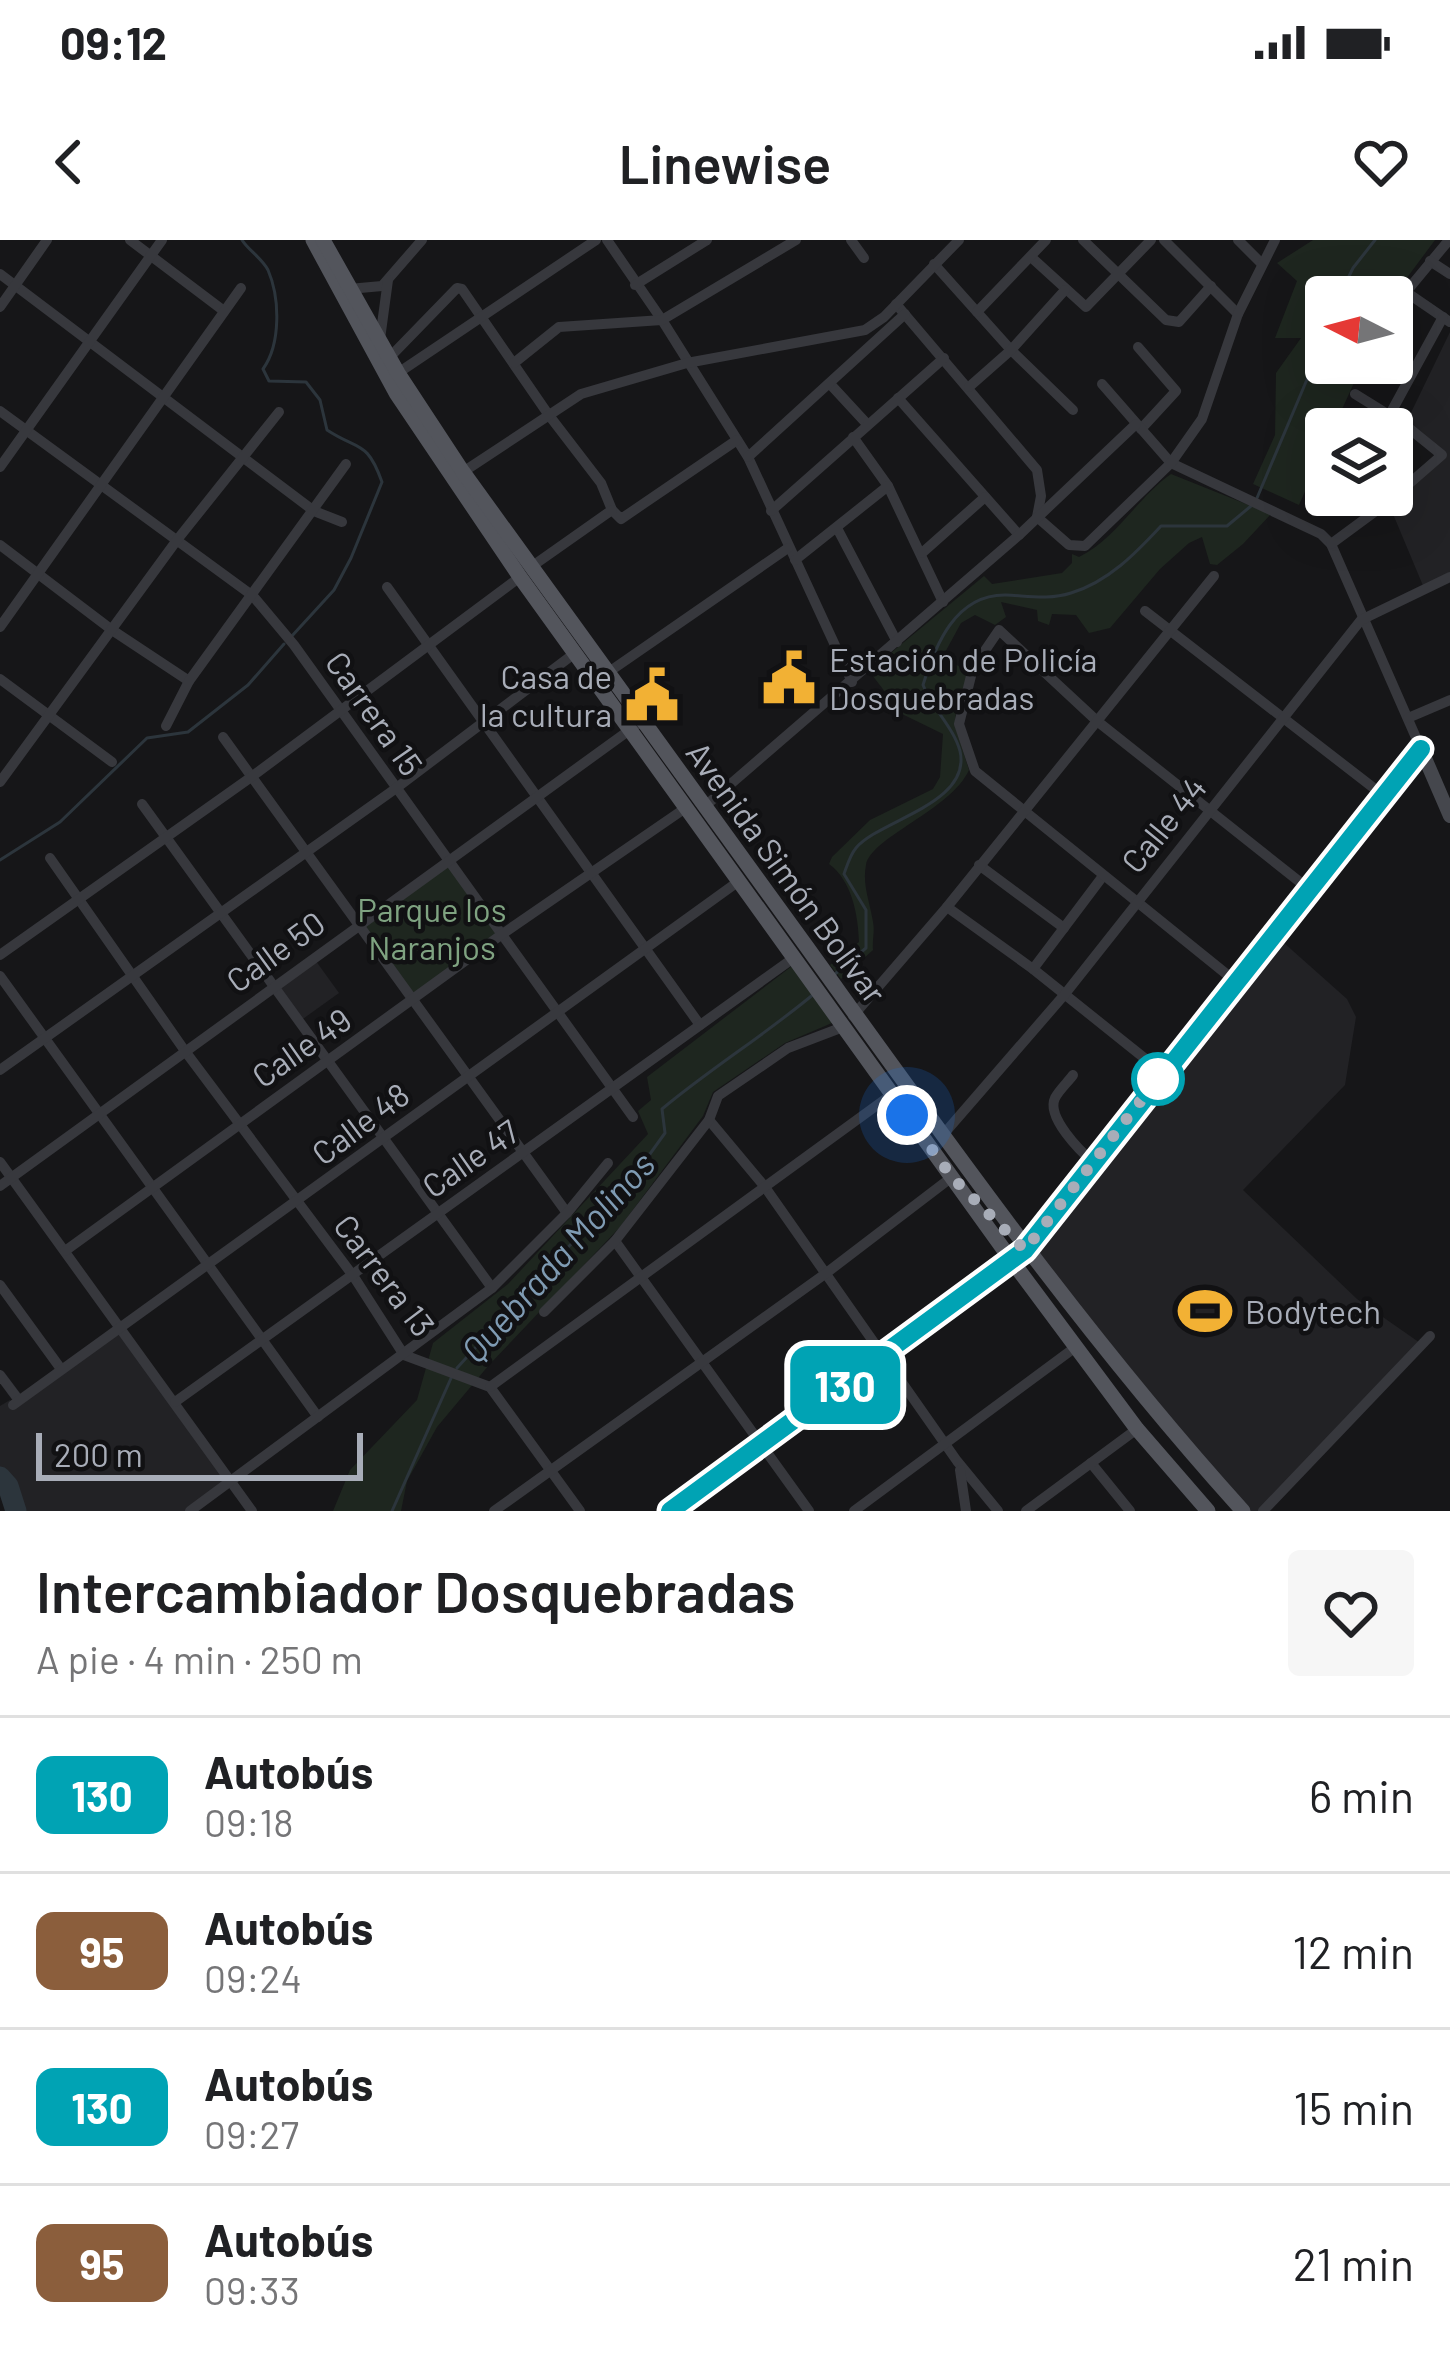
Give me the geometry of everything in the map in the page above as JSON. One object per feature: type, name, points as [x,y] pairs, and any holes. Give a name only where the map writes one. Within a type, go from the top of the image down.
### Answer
[{"type":"main road","name":"Avenida Simón Bolívar","points":[[313,240],[396,393],[849,1021],[942,1136],[1077,1346],[1137,1429],[1208,1511]]},
{"type":"main road","name":"Avenida Simón Bolívar","points":[[323,240],[394,365],[575,653],[602,676]]},
{"type":"main road","name":"Avenida Simón Bolívar","points":[[696,807],[739,881],[795,956],[814,971]]},
{"type":"main road","name":"Avenida Simón Bolívar","points":[[849,1021],[891,1095],[952,1177],[1243,1511]]},
{"type":"street","points":[[0,307],[47,240]]},
{"type":"street","points":[[130,240],[224,311]]},
{"type":"street","points":[[0,466],[162,240]]},
{"type":"street","points":[[349,289],[373,290],[388,280],[422,240]]},
{"type":"street","points":[[394,365],[482,317],[596,240]]},
{"type":"street","points":[[607,240],[748,457],[852,682]]},
{"type":"street","points":[[635,285],[707,240]]},
{"type":"street","points":[[514,363],[559,327],[662,320],[796,240]]},
{"type":"street","points":[[851,240],[864,258]]},
{"type":"street","points":[[748,457],[831,385],[959,240]]},
{"type":"street","points":[[977,312],[1046,240]]},
{"type":"street","points":[[1083,240],[1166,320],[1179,322],[1211,286]]},
{"type":"street","points":[[1031,257],[1086,307],[1151,240]]},
{"type":"street","points":[[1164,240],[1238,314]]},
{"type":"street","points":[[1238,240],[1261,263]]},
{"type":"street","points":[[901,309],[1036,470],[1041,496],[1037,517],[1078,548],[1171,463],[1202,419],[1238,314],[1275,240]]},
{"type":"street","points":[[1394,408],[1446,320],[1406,292],[1449,240]]},
{"type":"street","points":[[1430,261],[1450,274]]},
{"type":"street","points":[[934,264],[1073,410]]},
{"type":"street","points":[[0,274],[314,511],[342,522]]},
{"type":"street","points":[[380,342],[388,280]]},
{"type":"street","points":[[0,628],[241,288]]},
{"type":"street","points":[[394,365],[444,298],[462,289],[601,483],[617,514]]},
{"type":"street","points":[[969,387],[1011,350],[1064,290]]},
{"type":"street","points":[[463,472],[581,394],[687,363],[865,330],[901,309]]},
{"type":"street","name":"Calle 49","points":[[65,1251],[501,935],[696,807],[852,682],[1176,391],[1138,347]]},
{"type":"street","points":[[771,511],[944,358]]},
{"type":"street","points":[[1102,384],[1171,463],[1321,534],[1331,544],[1450,816]]},
{"type":"street","points":[[831,385],[867,424]]},
{"type":"street","points":[[1354,394],[1376,408]]},
{"type":"street","points":[[898,398],[1018,535]]},
{"type":"street","name":"Carrera 15","points":[[0,412],[253,596],[294,645],[634,1117]]},
{"type":"street","points":[[0,782],[177,541],[279,412]]},
{"type":"street","points":[[1413,433],[1442,454],[1413,480]]},
{"type":"street","points":[[853,437],[888,486],[943,602]]},
{"type":"street","points":[[0,956],[526,572],[737,440]]},
{"type":"street","points":[[166,726],[189,681],[346,464]]},
{"type":"street","points":[[602,676],[836,528],[888,486]]},
{"type":"street","points":[[922,553],[986,497]]},
{"type":"street","points":[[1331,544],[1369,516]]},
{"type":"street","points":[[836,528],[897,642]]},
{"type":"street","points":[[0,545],[189,681]]},
{"type":"street","points":[[544,1312],[616,1241],[709,1120],[718,1096],[788,1048],[849,1021],[1214,576]]},
{"type":"street","name":"Calle 44","points":[[942,1136],[1065,994],[1361,620],[1450,577]]},
{"type":"street","points":[[387,587],[700,1025]]},
{"type":"street","points":[[1145,611],[1384,796]]},
{"type":"street","points":[[1235,981],[975,771],[959,724],[973,668],[998,631],[1096,721],[1310,890]]},
{"type":"street","points":[[0,1070],[218,911],[307,853],[575,653]]},
{"type":"street","points":[[0,680],[112,762]]},
{"type":"street","points":[[1408,718],[1450,700]]},
{"type":"street","name":"Calle 50","points":[[6,1182],[637,725]]},
{"type":"street","points":[[224,736],[567,1213]]},
{"type":"street","points":[[670,1511],[1019,1255],[1421,749]]},
{"type":"street","points":[[142,804],[492,1288]]},
{"type":"street","name":"Carrera 13","points":[[50,857],[184,1051],[354,1277],[404,1355],[490,1387]]},
{"type":"street","points":[[980,865],[1064,928]]},
{"type":"street","points":[[1033,969],[1103,876]]},
{"type":"street","name":"Calle 48","points":[[0,1375],[16,1402],[739,881]]},
{"type":"street","points":[[947,907],[1163,1072]]},
{"type":"street","name":"Calle 47","points":[[175,1402],[795,956]]},
{"type":"street","points":[[0,976],[318,1417]]},
{"type":"street","points":[[1073,1075],[1053,1100],[1053,1107],[1070,1138],[1094,1163]]},
{"type":"street","points":[[580,1511],[490,1387],[891,1095]]},
{"type":"street","points":[[709,1120],[765,1187],[957,1461],[998,1511]]},
{"type":"street","points":[[0,1162],[6,1182],[65,1251],[252,1511]]},
{"type":"street","points":[[190,1511],[492,1288],[567,1213],[608,1163]]},
{"type":"street","points":[[494,1511],[952,1177]]},
{"type":"street","points":[[616,1241],[809,1511]]},
{"type":"street","points":[[0,1286],[61,1370]]},
{"type":"street","points":[[1263,1511],[1430,1336]]},
{"type":"street","points":[[854,1511],[1077,1346]]},
{"type":"street","points":[[1026,1511],[1137,1429]]},
{"type":"street","points":[[957,1461],[966,1511]]},
{"type":"street","points":[[1091,1462],[1130,1511]]},
{"type":"shaded area","points":[[1450,332],[1450,577],[1424,588],[1394,516],[1413,516],[1413,480],[1442,455],[1413,431],[1413,408]]},
{"type":"shaded area","points":[[1274,934],[1347,999],[1356,1017],[1345,1085],[1243,1190],[1357,1299],[1423,1345],[1263,1511],[1243,1511],[1026,1250]]},
{"type":"shaded area","points":[[313,957],[339,993],[300,1021],[274,985]]},
{"type":"shaded area","points":[[120,1328],[230,1480],[190,1511],[16,1511],[0,1477],[0,1406],[10,1400],[12,1405]]},
{"type":"green space","points":[[1313,240],[1435,240],[1408,276],[1305,276],[1305,384],[1353,384],[1343,408],[1305,408],[1305,491],[1299,505],[1253,484],[1275,435],[1276,373],[1301,338],[1275,338],[1297,281],[1277,263]]},
{"type":"green space","points":[[1171,474],[1271,514],[1217,565],[1210,564],[1202,537],[1189,543],[1110,628],[1089,633],[1076,615],[1052,614],[1049,625],[1038,621],[1037,610],[1001,602],[1006,617],[995,625],[975,615],[961,623],[942,658],[969,671],[955,726],[969,770],[946,798],[871,855],[865,880],[874,925],[873,950],[841,979],[830,965],[859,942],[855,909],[848,889],[829,864],[832,857],[870,820],[933,789],[940,777],[943,734],[902,714],[869,671],[984,576],[992,584],[1062,573],[1072,563],[1072,554],[1079,557],[1104,540]]},
{"type":"green space","name":"Parque los Naranjos","points":[[447,861],[501,935],[414,1001],[359,923]]},
{"type":"green space","points":[[792,966],[839,1020],[785,1043],[713,1092],[703,1116],[620,1227],[437,1427],[407,1481],[401,1511],[333,1511],[350,1470],[417,1400],[433,1343],[508,1284],[648,1134],[638,1111],[651,1100],[647,1077]]},
{"type":"waterway","points":[[242,240],[265,266],[275,294],[276,334],[263,369],[269,381],[306,382],[320,400],[327,430],[361,448],[382,482],[334,590],[291,637]]},
{"type":"waterway","name":"Quebrada Molinos","points":[[1349,276],[1375,240]]},
{"type":"waterway","name":"Quebrada Molinos","points":[[1257,498],[1305,384]]},
{"type":"waterway","name":"Quebrada Molinos","points":[[835,974],[866,948],[866,910],[844,874],[854,851],[938,798],[960,769],[957,743],[923,685],[941,639],[960,613],[988,597],[1071,593],[1120,566],[1161,526],[1227,526],[1251,506]]},
{"type":"waterway","points":[[0,860],[60,822],[147,738],[188,732],[248,685],[284,644]]},
{"type":"waterway","name":"Quebrada Molinos","points":[[457,1368],[619,1197],[665,1133],[662,1109],[815,993]]},
{"type":"waterway","name":"Quebrada Molinos","points":[[392,1511],[452,1376]]},
{"type":"waterway","points":[[0,1477],[16,1511]]},
{"type":"bus line","name":"130","points":[[670,1511],[1025,1250],[1421,749]]},
{"type":"place","name":"Estación de Policía Dosquebradas","points":[[789,678]]},
{"type":"place","name":"Casa de la cultura","points":[[652,695]]},
{"type":"place","name":"Bodytech","points":[[1205,1311]]},
{"type":"route","points":[[907,1115],[952,1177],[1025,1250],[1163,1072],[1158,1079]]}]
